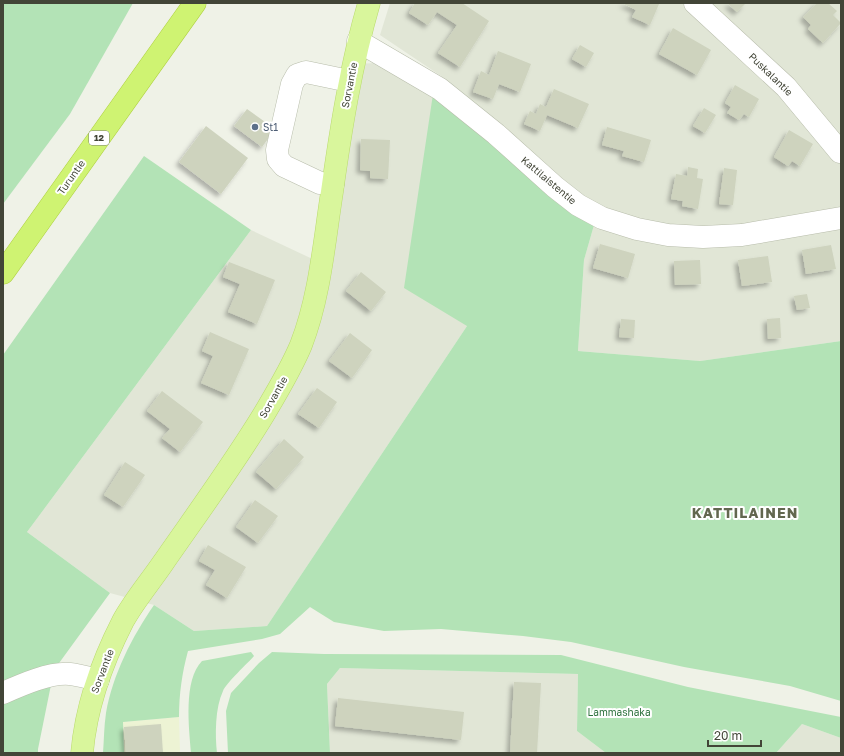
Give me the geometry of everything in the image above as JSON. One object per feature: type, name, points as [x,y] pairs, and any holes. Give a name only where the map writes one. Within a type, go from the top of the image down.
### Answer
[{"type":"highway","name":"Turuntie","points":[[3,273],[195,3]]},
{"type":"main road","name":"Sorvantie","points":[[82,753],[87,718],[98,680],[124,620],[253,433],[273,399],[297,352],[308,324],[322,263],[349,82],[358,41],[369,3]]},
{"type":"street","name":"Puskalantie","points":[[695,3],[786,87],[840,152]]},
{"type":"street","name":"Kattilaistentie","points":[[358,41],[440,89],[496,134],[555,187],[578,205],[602,218],[637,229],[668,235],[703,237],[742,234],[841,218]]},
{"type":"street","points":[[333,184],[320,183],[284,166],[278,159],[277,150],[292,84],[297,75],[306,72],[349,82]]},
{"type":"street","points":[[3,693],[60,674],[70,674],[98,680]]},
{"type":"shaded area","points":[[390,3],[841,3],[841,341],[700,361],[578,351],[584,260],[594,225],[467,326],[267,626],[194,631],[154,605],[110,593],[27,532],[251,230],[321,263],[353,64],[377,63],[433,94],[444,78],[380,35]]},
{"type":"shaded area","points":[[340,668],[578,674],[577,731],[606,753],[330,753],[327,684]]},
{"type":"shaded area","points":[[179,717],[180,753],[124,753],[123,722]]},
{"type":"shaded area","points":[[802,724],[841,738],[841,753],[776,753]]},
{"type":"green space","points":[[3,3],[133,3],[70,114],[3,204]]},
{"type":"green space","points":[[433,94],[594,225],[584,260],[578,351],[700,361],[841,341],[841,701],[790,686],[684,667],[571,642],[441,629],[384,631],[334,622],[310,607],[280,634],[262,639],[188,651],[181,684],[179,717],[123,722],[124,753],[103,753],[106,713],[113,684],[124,656],[154,605],[194,631],[267,626],[467,326],[404,288]]},
{"type":"green space","points":[[144,156],[251,230],[27,532],[110,593],[54,670],[38,753],[3,753],[3,355]]},
{"type":"green space","points":[[251,652],[254,656],[228,683],[220,698],[216,722],[217,753],[191,753],[189,705],[192,680],[196,669],[202,661]]},
{"type":"green space","name":"Lammashaka","points":[[272,652],[324,654],[561,655],[688,687],[841,717],[841,738],[802,724],[776,753],[606,753],[577,731],[578,674],[340,668],[327,684],[330,753],[228,753],[226,711],[231,693],[259,663]]},
{"type":"building","points":[[415,3],[462,3],[489,21],[460,67],[438,53],[457,25],[437,12],[428,25],[409,13]]},
{"type":"building","points":[[622,3],[659,4],[650,25],[632,17],[636,10]]},
{"type":"building","points":[[727,3],[746,3],[737,12]]},
{"type":"building","points":[[817,3],[828,3],[837,11],[833,15],[841,23],[823,43],[808,29],[811,25],[803,17]]},
{"type":"building","points":[[673,28],[711,50],[697,75],[659,54]]},
{"type":"building","points":[[580,45],[594,53],[586,67],[572,59]]},
{"type":"building","points":[[498,51],[531,64],[520,92],[499,84],[493,99],[473,92],[481,71],[489,75]]},
{"type":"building","points":[[735,85],[759,99],[749,117],[744,114],[739,120],[727,113],[731,107],[725,103]]},
{"type":"building","points":[[554,89],[589,104],[578,128],[547,115],[540,131],[524,124],[530,111],[536,114],[540,104],[546,107]]},
{"type":"building","points":[[704,108],[716,115],[705,133],[693,126]]},
{"type":"building","points":[[247,109],[275,129],[262,147],[234,126]]},
{"type":"building","points":[[206,126],[248,158],[221,194],[179,162]]},
{"type":"building","points":[[607,127],[651,140],[644,162],[622,156],[624,151],[602,145]]},
{"type":"building","points":[[789,130],[813,144],[800,166],[792,161],[788,166],[774,157]]},
{"type":"building","points":[[361,139],[390,140],[388,179],[370,178],[370,171],[360,170]]},
{"type":"building","points":[[688,167],[698,169],[697,178],[703,179],[698,209],[682,206],[683,201],[671,199],[676,174],[687,176]]},
{"type":"building","points":[[724,168],[737,170],[733,205],[719,204]]},
{"type":"building","points":[[600,244],[635,254],[628,278],[593,268]]},
{"type":"building","points":[[831,245],[836,269],[806,274],[802,250]]},
{"type":"building","points":[[768,256],[772,282],[742,286],[738,260]]},
{"type":"building","points":[[700,260],[701,284],[675,285],[674,261]]},
{"type":"building","points":[[229,262],[275,280],[257,324],[228,312],[240,284],[223,277]]},
{"type":"building","points":[[361,272],[386,292],[371,311],[346,291]]},
{"type":"building","points":[[807,294],[810,308],[797,310],[794,296]]},
{"type":"building","points":[[780,318],[781,338],[768,339],[767,319]]},
{"type":"building","points":[[621,319],[635,320],[634,338],[619,337]]},
{"type":"building","points":[[210,332],[249,349],[229,395],[201,383],[213,356],[202,351]]},
{"type":"building","points":[[350,333],[372,350],[352,378],[329,361]]},
{"type":"building","points":[[317,388],[337,402],[319,428],[298,414]]},
{"type":"building","points":[[162,391],[203,422],[180,452],[162,438],[170,429],[147,411]]},
{"type":"building","points":[[284,439],[304,457],[276,489],[256,472]]},
{"type":"building","points":[[125,462],[145,475],[123,507],[104,495]]},
{"type":"building","points":[[255,500],[278,516],[258,543],[236,527]]},
{"type":"building","points":[[208,545],[246,567],[227,598],[206,585],[215,570],[199,561]]},
{"type":"building","points":[[514,682],[541,683],[537,753],[510,753]]},
{"type":"building","points":[[338,698],[464,712],[461,740],[335,726]]},
{"type":"building","points":[[161,724],[163,753],[126,753],[124,727]]},
{"type":"place","name":"St1","points":[[255,127]]},
{"type":"district","name":"KATTILAINEN","points":[[745,513]]}]
